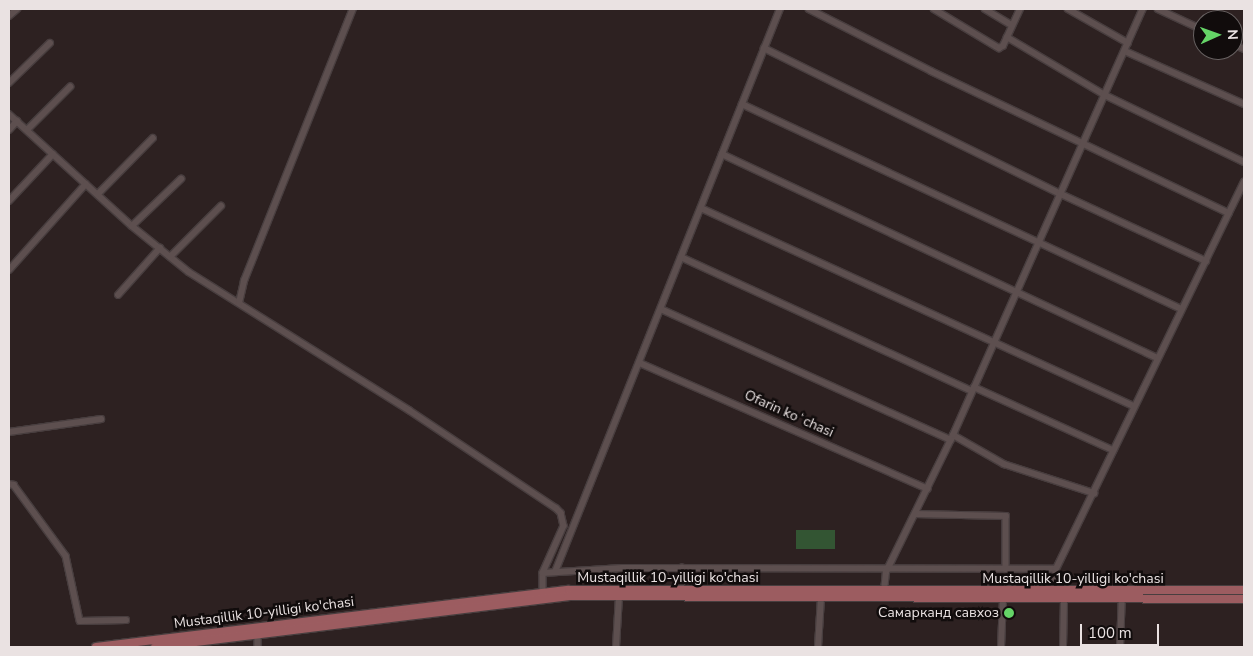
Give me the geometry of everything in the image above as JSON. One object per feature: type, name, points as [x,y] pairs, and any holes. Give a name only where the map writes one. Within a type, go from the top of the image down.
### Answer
[{"type":"main road","name":"Mustaqillik 10-yilligi ko'chasi","points":[[155,647],[257,630],[543,592],[681,588],[884,588],[1244,598]]},
{"type":"main road","name":"Mustaqillik 10-yilligi ko'chasi","points":[[96,647],[568,596],[1064,599],[1244,590]]},
{"type":"street","points":[[9,16],[17,9]]},
{"type":"street","points":[[239,303],[244,281],[352,9]]},
{"type":"street","points":[[555,572],[780,9]]},
{"type":"street","points":[[809,9],[1083,145],[1229,213]]},
{"type":"street","points":[[934,9],[997,48],[1003,46],[1020,9]]},
{"type":"street","points":[[985,9],[1012,25]]},
{"type":"street","points":[[1068,9],[1128,43]]},
{"type":"street","points":[[884,588],[887,570],[952,438],[1143,9]]},
{"type":"street","points":[[1158,9],[1193,25]]},
{"type":"street","points":[[1007,37],[1105,96],[1244,162]]},
{"type":"street","points":[[9,83],[50,43]]},
{"type":"street","points":[[764,48],[1061,194],[1206,261]]},
{"type":"street","points":[[1125,51],[1244,104]]},
{"type":"street","points":[[27,130],[70,87]]},
{"type":"street","points":[[742,104],[1181,309]]},
{"type":"street","points":[[9,114],[132,226],[170,257],[239,303],[409,410],[556,508],[561,513],[564,526],[543,573],[543,592]]},
{"type":"street","points":[[9,130],[17,121]]},
{"type":"street","points":[[98,194],[152,138]]},
{"type":"street","points":[[9,201],[53,154]]},
{"type":"street","points":[[722,154],[1158,358]]},
{"type":"street","points":[[132,226],[181,179]]},
{"type":"street","points":[[1053,592],[1056,569],[1244,182]]},
{"type":"street","points":[[9,270],[86,184]]},
{"type":"street","points":[[170,257],[220,206]]},
{"type":"street","points":[[701,208],[1134,406]]},
{"type":"street","points":[[118,295],[160,248]]},
{"type":"street","points":[[681,258],[1113,450]]},
{"type":"street","points":[[661,309],[952,438],[1004,464],[1094,493]]},
{"type":"street","name":"Ofarin koʻchasi","points":[[640,363],[928,489]]},
{"type":"street","points":[[9,432],[101,419]]},
{"type":"street","points":[[9,484],[14,485],[65,554],[80,621],[126,620]]},
{"type":"street","points":[[915,514],[1006,516],[1006,569]]},
{"type":"street","points":[[543,573],[682,568],[1056,569]]},
{"type":"street","points":[[681,588],[682,568]]},
{"type":"street","points":[[1120,647],[1122,595]]},
{"type":"street","points":[[616,647],[619,597]]},
{"type":"street","points":[[818,647],[820,598]]},
{"type":"street","points":[[1001,647],[1003,599]]},
{"type":"street","points":[[1063,647],[1064,599]]},
{"type":"street","points":[[257,630],[258,647]]},
{"type":"green space","points":[[796,530],[835,530],[835,549],[796,549]]},
{"type":"place","name":"Самарканд савхоз","points":[[1009,613]]}]
